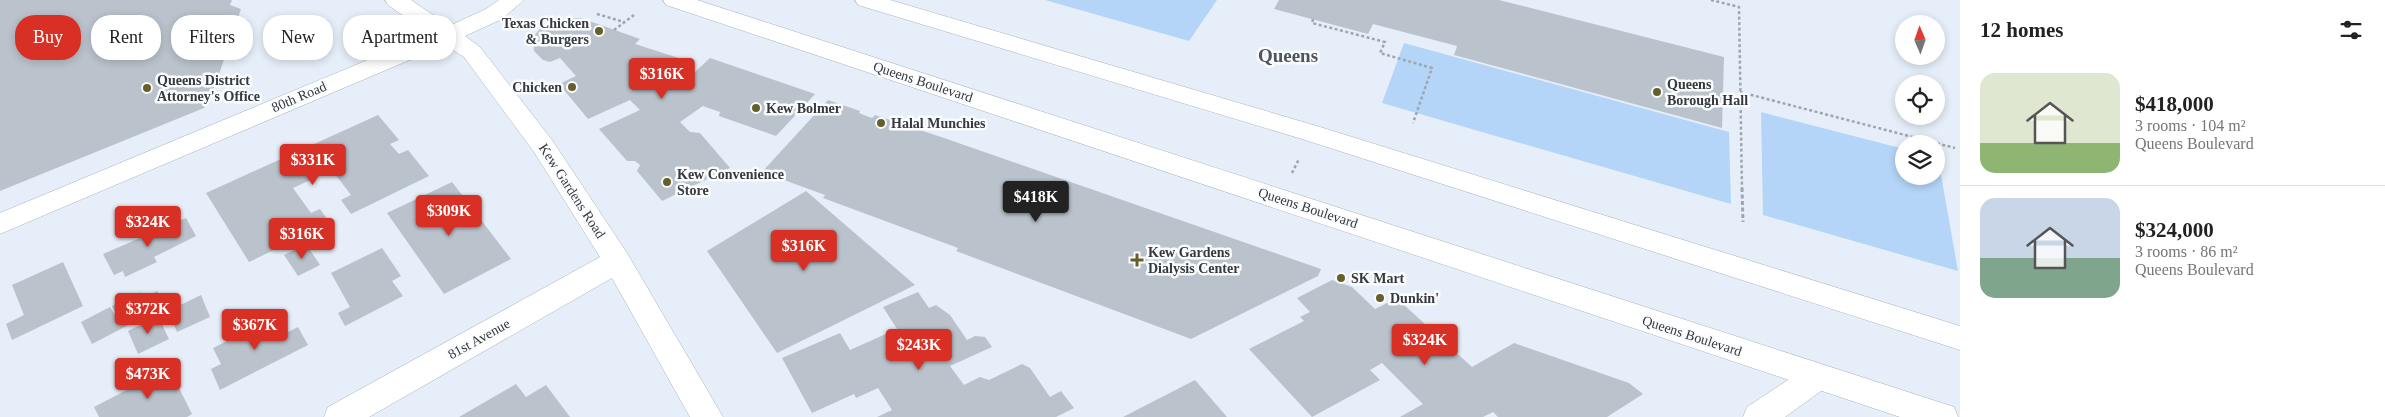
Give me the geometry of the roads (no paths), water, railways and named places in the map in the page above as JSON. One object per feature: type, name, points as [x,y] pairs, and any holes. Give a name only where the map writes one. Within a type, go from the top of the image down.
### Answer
[{"type":"main road","name":"Kew Gardens Road","points":[[396,0],[418,15]]},
{"type":"main road","name":"80th Road","points":[[456,31],[494,14],[513,0]]},
{"type":"main road","name":"Queens Boulevard","points":[[674,0],[1942,417]]},
{"type":"main road","points":[[866,0],[1311,133],[1960,338]]},
{"type":"main road","name":"Kew Gardens Road","points":[[456,41],[472,52],[538,139],[617,261],[707,417]]},
{"type":"main road","name":"80th Road","points":[[0,224],[389,60]]},
{"type":"main road","name":"81st Avenue","points":[[340,417],[617,261]]},
{"type":"main road","points":[[1759,417],[1817,377]]},
{"type":"place","name":"Texas Chicken & Burgers","points":[[599,31]]},
{"type":"place","name":"Chicken","points":[[572,87]]},
{"type":"place","name":"Queens District Attorney's Office","points":[[147,88]]},
{"type":"place","name":"Queens Borough Hall","points":[[1657,92]]},
{"type":"place","name":"Kew Bolmer","points":[[756,108]]},
{"type":"place","name":"Halal Munchies","points":[[881,123]]},
{"type":"place","name":"Kew Convenience Store","points":[[667,182]]},
{"type":"place","name":"Kew Gardens Dialysis Center","points":[[1137,260]]},
{"type":"place","name":"SK Mart","points":[[1341,278]]},
{"type":"place","name":"Dunkin'","points":[[1380,298]]},
{"type":"district","name":"Queens","points":[[1288,55]]}]
